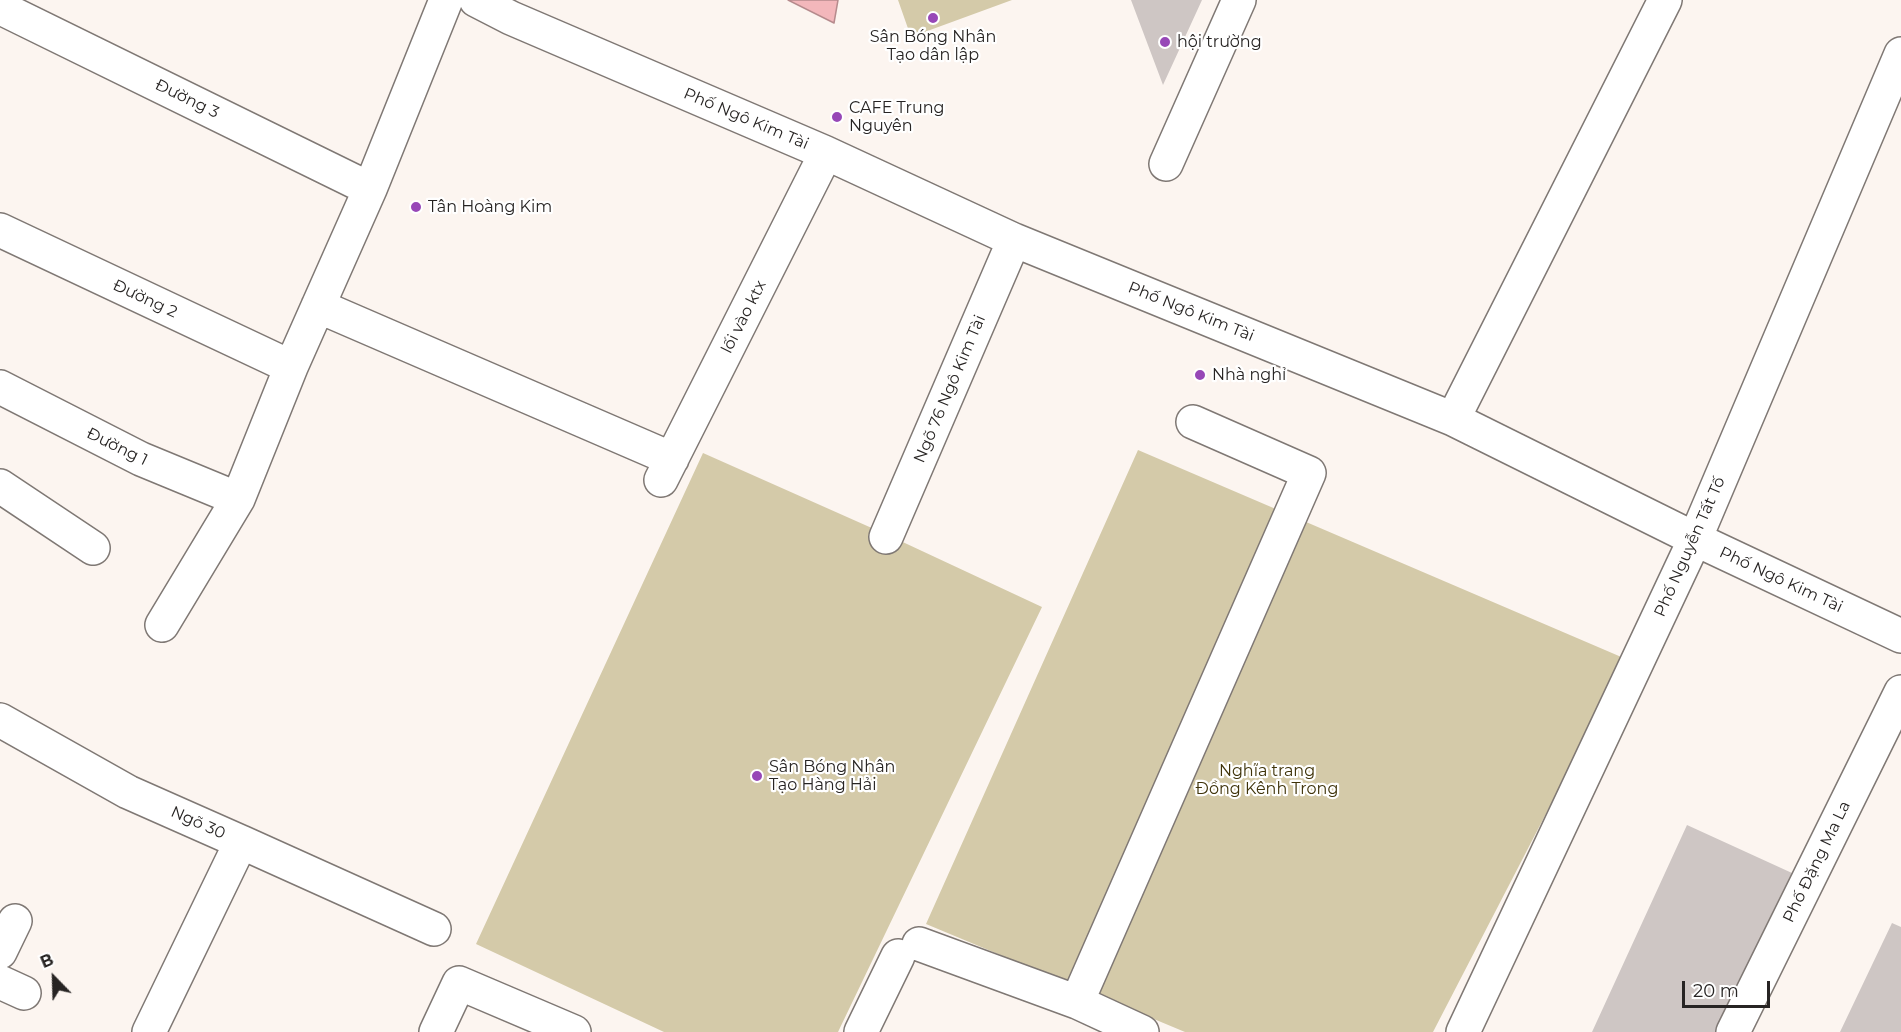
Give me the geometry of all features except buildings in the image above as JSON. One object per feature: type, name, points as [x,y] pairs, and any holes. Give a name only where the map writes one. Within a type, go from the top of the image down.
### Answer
[{"type":"street","points":[[162,625],[238,499],[291,368],[370,189],[446,0]]},
{"type":"street","name":"Phố Ngô Kim Tài","points":[[477,0],[515,9],[1014,240],[1453,418],[1695,539],[1901,636]]},
{"type":"street","points":[[1166,164],[1239,0]]},
{"type":"street","points":[[1453,418],[1665,0]]},
{"type":"street","name":"Đường 3","points":[[3,9],[370,189]]},
{"type":"street","name":"Phố Nguyễn Tất Tố","points":[[1463,1032],[1695,539],[1901,54]]},
{"type":"street","name":"lối vào ktx","points":[[318,306],[666,470],[826,153]]},
{"type":"street","name":"Đường 2","points":[[0,230],[291,368]]},
{"type":"street","name":"Ngõ 76 Ngô Kim Tài","points":[[886,537],[1014,240]]},
{"type":"street","name":"Đường 1","points":[[0,387],[141,459],[238,499]]},
{"type":"street","points":[[1077,1002],[1309,473],[1193,422]]},
{"type":"street","points":[[0,486],[93,548]]},
{"type":"street","name":"Phố Đặng Ma La","points":[[1733,1032],[1901,692]]},
{"type":"street","name":"Ngõ 30","points":[[0,720],[128,792],[241,842],[149,1032]]},
{"type":"street","points":[[241,842],[434,930]]},
{"type":"street","points":[[0,952],[15,921]]},
{"type":"street","points":[[861,1032],[909,950],[1077,1002],[1142,1032]]},
{"type":"street","points":[[436,1032],[459,982],[574,1032]]},
{"type":"green space","name":"Sân Bóng Nhân Tạo dân lập","points":[[898,0],[1012,0],[911,37]]},
{"type":"green space","name":"Nghĩa trang Đồng Kênh Trong","points":[[1138,450],[1626,659],[1433,1032],[1185,1032],[926,924]]},
{"type":"green space","name":"Sân Bóng Nhân Tạo Hàng Hải","points":[[703,453],[1042,607],[838,1032],[664,1032],[476,944]]},
{"type":"shaded area","points":[[788,0],[838,0],[834,23]]},
{"type":"place","name":"Sân Bóng Nhân Tạo dân lập","points":[[933,18]]},
{"type":"place","name":"hội trường","points":[[1165,42]]},
{"type":"place","name":"CAFE Trung Nguyên","points":[[837,117]]},
{"type":"place","name":"Tân Hoàng Kim","points":[[416,207]]},
{"type":"place","name":"Nhà nghỉ","points":[[1200,375]]},
{"type":"place","name":"Sân Bóng Nhân Tạo Hàng Hải","points":[[757,776]]}]
